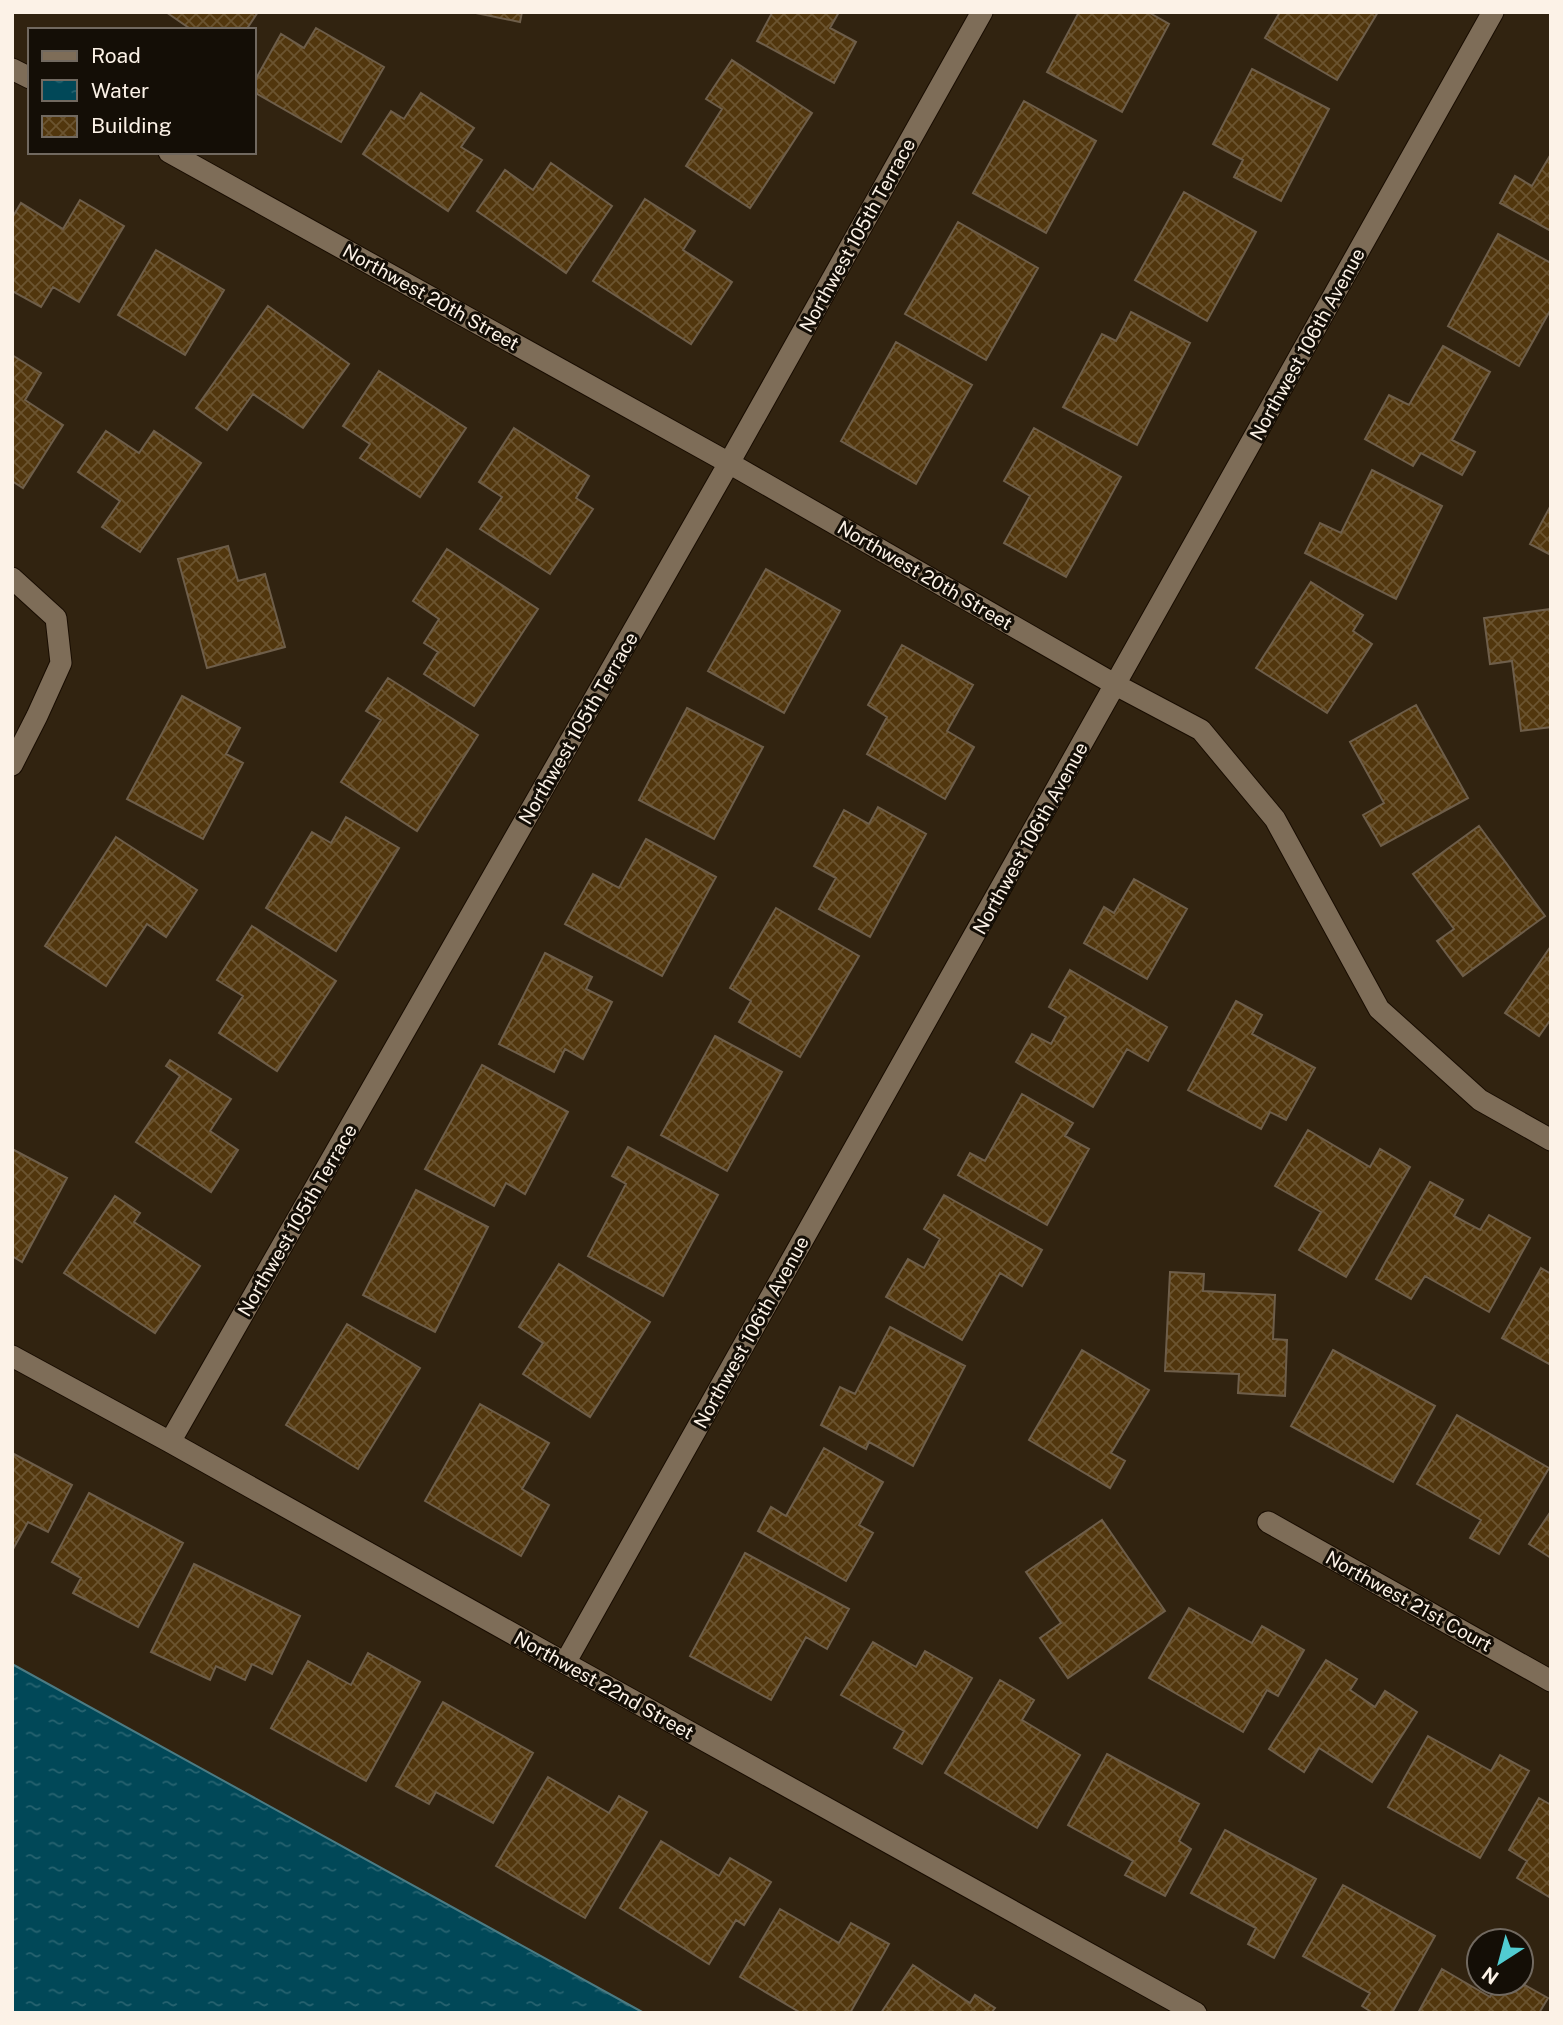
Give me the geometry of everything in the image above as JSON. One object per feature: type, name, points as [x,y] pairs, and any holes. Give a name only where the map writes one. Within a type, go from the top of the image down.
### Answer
[{"type":"street","name":"Northwest 105th Terrace","points":[[170,1442],[729,463],[982,12]]},
{"type":"street","name":"Northwest 106th Avenue","points":[[565,1663],[1493,12]]},
{"type":"street","points":[[12,69],[28,77]]},
{"type":"street","name":"Northwest 20th Street","points":[[173,154],[729,463],[1116,685],[1201,730],[1275,819],[1379,1009],[1480,1100],[1551,1140]]},
{"type":"street","points":[[12,579],[56,618],[61,663],[12,765]]},
{"type":"street","name":"Northwest 22nd Street","points":[[12,1356],[1196,2013]]},
{"type":"street","name":"Northwest 21st Court","points":[[1268,1522],[1551,1681]]},
{"type":"water","points":[[12,1664],[644,2013],[12,2013]]},
{"type":"building","points":[[166,12],[258,12],[247,28],[189,28]]},
{"type":"building","points":[[471,12],[522,12],[520,22]]},
{"type":"building","points":[[770,12],[839,12],[830,28],[856,42],[834,83],[757,41],[772,13]]},
{"type":"building","points":[[1079,12],[1148,12],[1169,24],[1122,112],[1047,72]]},
{"type":"building","points":[[1280,12],[1378,12],[1337,80],[1265,38]]},
{"type":"building","points":[[316,28],[384,67],[341,142],[256,93],[256,78],[281,34],[304,48]]},
{"type":"building","points":[[732,60],[812,113],[750,208],[686,166],[722,109],[706,99]]},
{"type":"building","points":[[1252,69],[1329,109],[1281,201],[1234,177],[1243,160],[1213,144]]},
{"type":"building","points":[[421,93],[474,128],[461,147],[482,160],[448,211],[363,154],[391,111],[404,119]]},
{"type":"building","points":[[1024,101],[1096,141],[1046,233],[973,193]]},
{"type":"building","points":[[1551,154],[1551,231],[1500,203],[1515,176],[1532,186]]},
{"type":"building","points":[[551,163],[612,206],[566,273],[477,211],[505,170],[533,190]]},
{"type":"building","points":[[1184,192],[1256,232],[1207,321],[1135,280]]},
{"type":"building","points":[[645,199],[695,231],[683,250],[732,282],[691,344],[593,281]]},
{"type":"building","points":[[80,200],[124,226],[79,302],[53,287],[41,307],[12,291],[12,218],[21,203],[63,229]]},
{"type":"building","points":[[958,222],[1038,268],[986,360],[905,314]]},
{"type":"building","points":[[1498,234],[1551,263],[1551,309],[1519,366],[1448,326]]},
{"type":"building","points":[[156,250],[224,290],[185,355],[118,315]]},
{"type":"building","points":[[268,306],[349,364],[303,428],[253,394],[227,430],[196,408]]},
{"type":"building","points":[[1131,312],[1190,343],[1137,445],[1063,407],[1102,334],[1116,341]]},
{"type":"building","points":[[896,342],[972,385],[916,484],[841,441]]},
{"type":"building","points":[[1443,346],[1490,372],[1452,440],[1475,452],[1462,475],[1421,453],[1413,466],[1365,439],[1389,395],[1409,405]]},
{"type":"building","points":[[12,355],[41,373],[25,400],[63,425],[23,488],[12,481]]},
{"type":"building","points":[[379,371],[466,428],[420,497],[360,458],[370,444],[343,426]]},
{"type":"building","points":[[514,428],[589,476],[576,498],[593,509],[550,574],[480,529],[502,497],[479,482]]},
{"type":"building","points":[[1034,428],[1121,477],[1066,577],[1004,543],[1030,496],[1004,481]]},
{"type":"building","points":[[106,431],[139,453],[154,431],[201,463],[140,552],[102,527],[120,501],[78,472]]},
{"type":"building","points":[[1372,470],[1442,506],[1396,599],[1305,553],[1320,523],[1341,533]]},
{"type":"building","points":[[1551,505],[1551,555],[1530,544]]},
{"type":"building","points":[[228,546],[238,581],[265,574],[285,647],[207,668],[178,559]]},
{"type":"building","points":[[447,549],[538,609],[474,706],[424,674],[438,652],[424,643],[439,619],[413,601]]},
{"type":"building","points":[[766,569],[840,611],[784,713],[708,671]]},
{"type":"building","points":[[1311,582],[1363,615],[1353,631],[1372,644],[1327,713],[1256,668]]},
{"type":"building","points":[[1551,609],[1551,727],[1521,731],[1512,661],[1490,664],[1484,618]]},
{"type":"building","points":[[902,645],[973,685],[947,731],[974,747],[945,799],[867,754],[887,717],[868,705]]},
{"type":"building","points":[[388,678],[478,735],[417,831],[341,782],[381,720],[366,711]]},
{"type":"building","points":[[182,696],[240,728],[226,754],[243,763],[203,839],[127,799]]},
{"type":"building","points":[[1416,705],[1468,798],[1381,846],[1363,815],[1384,803],[1350,742]]},
{"type":"building","points":[[687,708],[763,747],[714,839],[639,800]]},
{"type":"building","points":[[878,807],[926,834],[870,937],[819,909],[836,878],[814,866],[844,810],[869,824]]},
{"type":"building","points":[[346,817],[399,848],[336,951],[266,908],[312,832],[331,843]]},
{"type":"building","points":[[1479,826],[1545,916],[1463,976],[1437,941],[1454,929],[1413,874]]},
{"type":"building","points":[[116,837],[197,890],[166,937],[147,924],[106,986],[45,946]]},
{"type":"building","points":[[646,839],[716,877],[662,976],[565,924],[593,874],[619,888]]},
{"type":"building","points":[[1134,879],[1187,909],[1147,979],[1084,943],[1104,907],[1114,913]]},
{"type":"building","points":[[776,908],[859,956],[800,1057],[739,1022],[751,1001],[730,988]]},
{"type":"building","points":[[252,926],[336,981],[277,1071],[219,1033],[243,996],[217,980]]},
{"type":"building","points":[[1551,946],[1551,1019],[1539,1036],[1505,1013]]},
{"type":"building","points":[[545,953],[592,977],[586,989],[612,1002],[583,1059],[565,1049],[554,1072],[499,1044]]},
{"type":"building","points":[[1070,970],[1167,1027],[1148,1061],[1127,1049],[1093,1107],[1016,1062],[1032,1034],[1051,1044],[1066,1017],[1049,1007]]},
{"type":"building","points":[[1236,1001],[1262,1015],[1252,1034],[1315,1068],[1286,1120],[1270,1112],[1261,1129],[1188,1090]]},
{"type":"building","points":[[715,1036],[782,1072],[727,1171],[661,1135]]},
{"type":"building","points":[[170,1060],[231,1099],[210,1131],[238,1150],[211,1192],[136,1142],[180,1076],[166,1066]]},
{"type":"building","points":[[482,1065],[568,1112],[525,1194],[506,1183],[494,1206],[425,1169]]},
{"type":"building","points":[[1022,1094],[1073,1123],[1065,1136],[1089,1149],[1047,1225],[958,1175],[970,1153],[985,1161]]},
{"type":"building","points":[[1308,1130],[1370,1167],[1380,1149],[1410,1167],[1346,1277],[1299,1250],[1321,1212],[1275,1186]]},
{"type":"building","points":[[628,1147],[718,1195],[663,1296],[588,1256],[626,1184],[612,1176]]},
{"type":"building","points":[[12,1149],[67,1178],[22,1262],[12,1256]]},
{"type":"building","points":[[1430,1182],[1463,1200],[1454,1216],[1480,1230],[1489,1215],[1530,1238],[1489,1312],[1425,1276],[1411,1299],[1376,1279]]},
{"type":"building","points":[[416,1190],[488,1227],[435,1332],[363,1295]]},
{"type":"building","points":[[944,1195],[1042,1250],[1022,1286],[1000,1273],[962,1340],[886,1297],[908,1259],[924,1268],[940,1239],[924,1229]]},
{"type":"building","points":[[115,1196],[140,1213],[134,1222],[200,1266],[155,1333],[64,1273]]},
{"type":"building","points":[[559,1264],[650,1322],[590,1417],[523,1374],[543,1343],[519,1327]]},
{"type":"building","points":[[1541,1268],[1551,1274],[1551,1365],[1502,1338]]},
{"type":"building","points":[[1170,1272],[1204,1274],[1203,1291],[1275,1295],[1273,1339],[1287,1340],[1285,1396],[1238,1393],[1239,1374],[1165,1371]]},
{"type":"building","points":[[347,1324],[420,1368],[358,1469],[286,1425]]},
{"type":"building","points":[[890,1327],[965,1366],[913,1466],[869,1442],[866,1449],[821,1425],[840,1387],[855,1394]]},
{"type":"building","points":[[1082,1350],[1149,1390],[1111,1453],[1125,1461],[1110,1488],[1029,1440]]},
{"type":"building","points":[[1333,1350],[1435,1406],[1393,1482],[1291,1426]]},
{"type":"building","points":[[480,1404],[549,1443],[522,1489],[549,1505],[521,1556],[425,1501]]},
{"type":"building","points":[[1457,1415],[1549,1468],[1499,1554],[1470,1538],[1481,1520],[1417,1484]]},
{"type":"building","points":[[824,1448],[883,1482],[859,1525],[873,1533],[846,1581],[758,1531],[771,1507],[786,1516]]},
{"type":"building","points":[[12,1453],[72,1485],[48,1532],[28,1522],[12,1551]]},
{"type":"building","points":[[89,1493],[183,1543],[138,1627],[73,1593],[81,1578],[52,1562]]},
{"type":"building","points":[[1551,1511],[1551,1558],[1529,1544]]},
{"type":"building","points":[[1102,1520],[1165,1611],[1068,1678],[1040,1638],[1061,1623],[1026,1572]]},
{"type":"building","points":[[745,1553],[849,1609],[827,1649],[806,1637],[771,1700],[690,1656]]},
{"type":"building","points":[[194,1564],[300,1616],[272,1674],[252,1664],[245,1680],[216,1666],[210,1680],[151,1652]]},
{"type":"building","points":[[1189,1608],[1252,1643],[1262,1626],[1304,1650],[1278,1696],[1267,1690],[1243,1732],[1149,1678]]},
{"type":"building","points":[[873,1642],[916,1667],[925,1651],[972,1678],[922,1764],[894,1748],[904,1731],[841,1695]]},
{"type":"building","points":[[368,1653],[420,1682],[366,1781],[271,1728],[308,1661],[351,1685]]},
{"type":"building","points":[[1326,1660],[1357,1679],[1350,1690],[1375,1707],[1385,1691],[1417,1712],[1372,1782],[1319,1748],[1304,1772],[1269,1749]]},
{"type":"building","points":[[1000,1680],[1034,1700],[1022,1720],[1080,1755],[1037,1828],[945,1773]]},
{"type":"building","points":[[443,1702],[533,1753],[493,1823],[436,1792],[429,1804],[396,1786]]},
{"type":"building","points":[[1428,1736],[1491,1771],[1500,1755],[1529,1771],[1480,1858],[1388,1807]]},
{"type":"building","points":[[1107,1754],[1199,1804],[1179,1841],[1191,1849],[1165,1896],[1125,1875],[1133,1861],[1068,1825]]},
{"type":"building","points":[[548,1777],[609,1813],[619,1796],[647,1812],[585,1918],[496,1866]]},
{"type":"building","points":[[1539,1798],[1551,1805],[1551,1898],[1517,1878],[1527,1861],[1509,1850]]},
{"type":"building","points":[[1225,1830],[1316,1879],[1274,1958],[1248,1944],[1256,1928],[1191,1893]]},
{"type":"building","points":[[661,1841],[719,1876],[730,1858],[771,1882],[744,1925],[736,1920],[709,1964],[620,1908]]},
{"type":"building","points":[[1343,1885],[1435,1936],[1392,2013],[1373,2013],[1362,2006],[1370,1993],[1303,1956]]},
{"type":"building","points":[[780,1909],[839,1943],[851,1923],[889,1944],[850,2013],[801,2013],[740,1977]]},
{"type":"building","points":[[913,1965],[970,2003],[975,1995],[995,2008],[991,2013],[881,2013]]},
{"type":"building","points":[[1442,1969],[1465,1982],[1465,1997],[1535,1997],[1535,1991],[1548,1998],[1539,2013],[1418,2013]]}]
